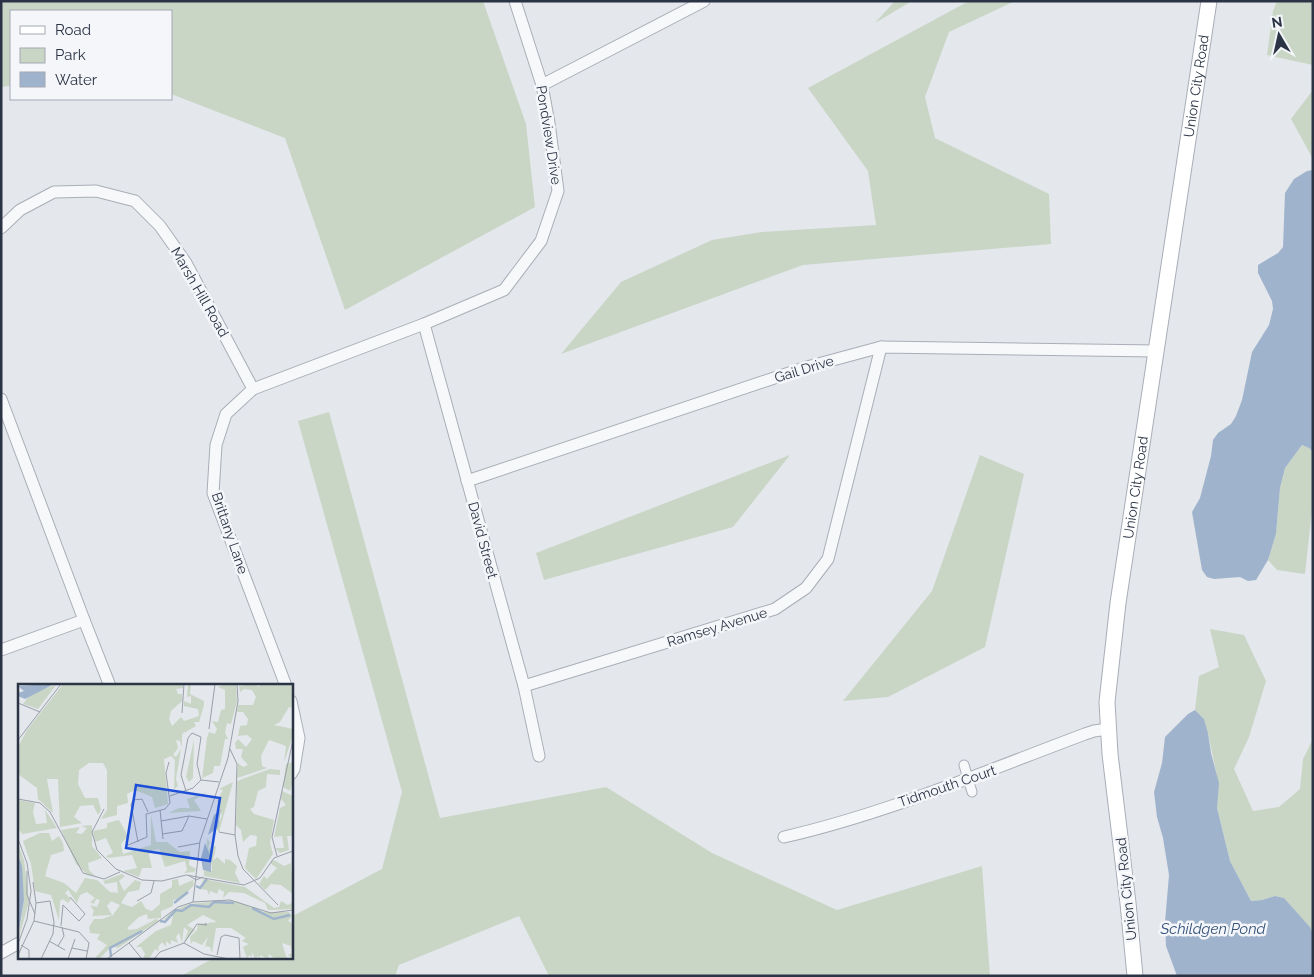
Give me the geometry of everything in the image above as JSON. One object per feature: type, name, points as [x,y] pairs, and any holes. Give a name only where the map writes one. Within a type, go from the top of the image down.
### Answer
[{"type":"main road","name":"Union City Road","points":[[1134,976],[1106,702],[1118,603],[1209,1]]},
{"type":"street","name":"Pondview Drive","points":[[424,324],[504,290],[542,241],[558,191],[542,85],[516,1]]},
{"type":"street","points":[[542,85],[704,1]]},
{"type":"street","name":"Marsh Hill Road","points":[[1,228],[20,210],[54,192],[96,191],[134,201],[160,226],[186,263],[253,388]]},
{"type":"street","name":"Brittany Lane","points":[[285,684],[213,493],[216,446],[226,414],[253,388],[424,324]]},
{"type":"street","name":"David Street","points":[[424,324],[524,686],[539,756]]},
{"type":"street","name":"Gail Drive","points":[[467,481],[807,366],[881,347],[1156,351]]},
{"type":"street","name":"Ramsey Avenue","points":[[524,686],[775,609],[806,588],[828,559],[881,347]]},
{"type":"street","points":[[1,399],[109,684]]},
{"type":"street","points":[[1,650],[84,620]]},
{"type":"street","points":[[292,706],[299,738],[292,772]]},
{"type":"street","name":"Tidmouth Court","points":[[784,837],[826,827],[968,779],[1085,734],[1108,729]]},
{"type":"street","points":[[964,764],[972,792]]},
{"type":"street","points":[[1,953],[18,944]]},
{"type":"green space","points":[[1,1],[483,1],[526,124],[535,207],[345,310],[285,138],[172,94],[172,10],[10,10],[10,86],[1,87]]},
{"type":"green space","points":[[895,1],[912,1],[875,23]]},
{"type":"green space","points":[[969,1],[1015,1],[949,32],[925,97],[935,138],[1049,194],[1051,244],[803,265],[561,354],[621,282],[712,240],[762,232],[876,225],[868,171],[808,88]]},
{"type":"green space","points":[[1277,1],[1313,1],[1313,65],[1267,55],[1273,11]]},
{"type":"green space","points":[[1313,90],[1313,159],[1291,119]]},
{"type":"green space","points":[[329,412],[440,818],[606,787],[712,853],[837,910],[982,866],[990,976],[549,976],[519,916],[399,965],[395,976],[181,976],[210,960],[292,960],[292,916],[382,869],[402,792],[298,421]]},
{"type":"green space","points":[[1302,445],[1313,452],[1313,500],[1305,574],[1277,570],[1268,560],[1276,534],[1280,488],[1285,468]]},
{"type":"green space","points":[[790,455],[733,527],[544,580],[536,553]]},
{"type":"green space","points":[[980,455],[1024,474],[985,647],[888,697],[843,701],[932,591]]},
{"type":"green space","points":[[1210,629],[1244,635],[1266,681],[1249,737],[1234,769],[1253,811],[1279,807],[1300,789],[1303,759],[1313,739],[1313,934],[1310,927],[1284,898],[1275,896],[1251,901],[1230,861],[1217,808],[1217,776],[1208,733],[1204,719],[1195,710],[1199,676],[1219,667]]},
{"type":"water","points":[[1313,170],[1313,452],[1302,445],[1285,468],[1280,488],[1276,534],[1268,560],[1256,580],[1248,581],[1240,577],[1214,579],[1207,577],[1202,570],[1192,512],[1200,498],[1211,456],[1213,440],[1218,433],[1231,424],[1236,416],[1242,400],[1252,352],[1269,325],[1273,309],[1272,301],[1258,273],[1258,265],[1278,253],[1283,247],[1285,193],[1294,179],[1307,171]]},
{"type":"water","name":"Schildgen Pond","points":[[1195,710],[1204,719],[1208,733],[1219,783],[1217,808],[1230,861],[1251,901],[1275,896],[1284,898],[1310,927],[1313,934],[1313,976],[1177,976],[1166,946],[1165,922],[1169,875],[1154,792],[1162,763],[1165,737],[1188,714]]}]
